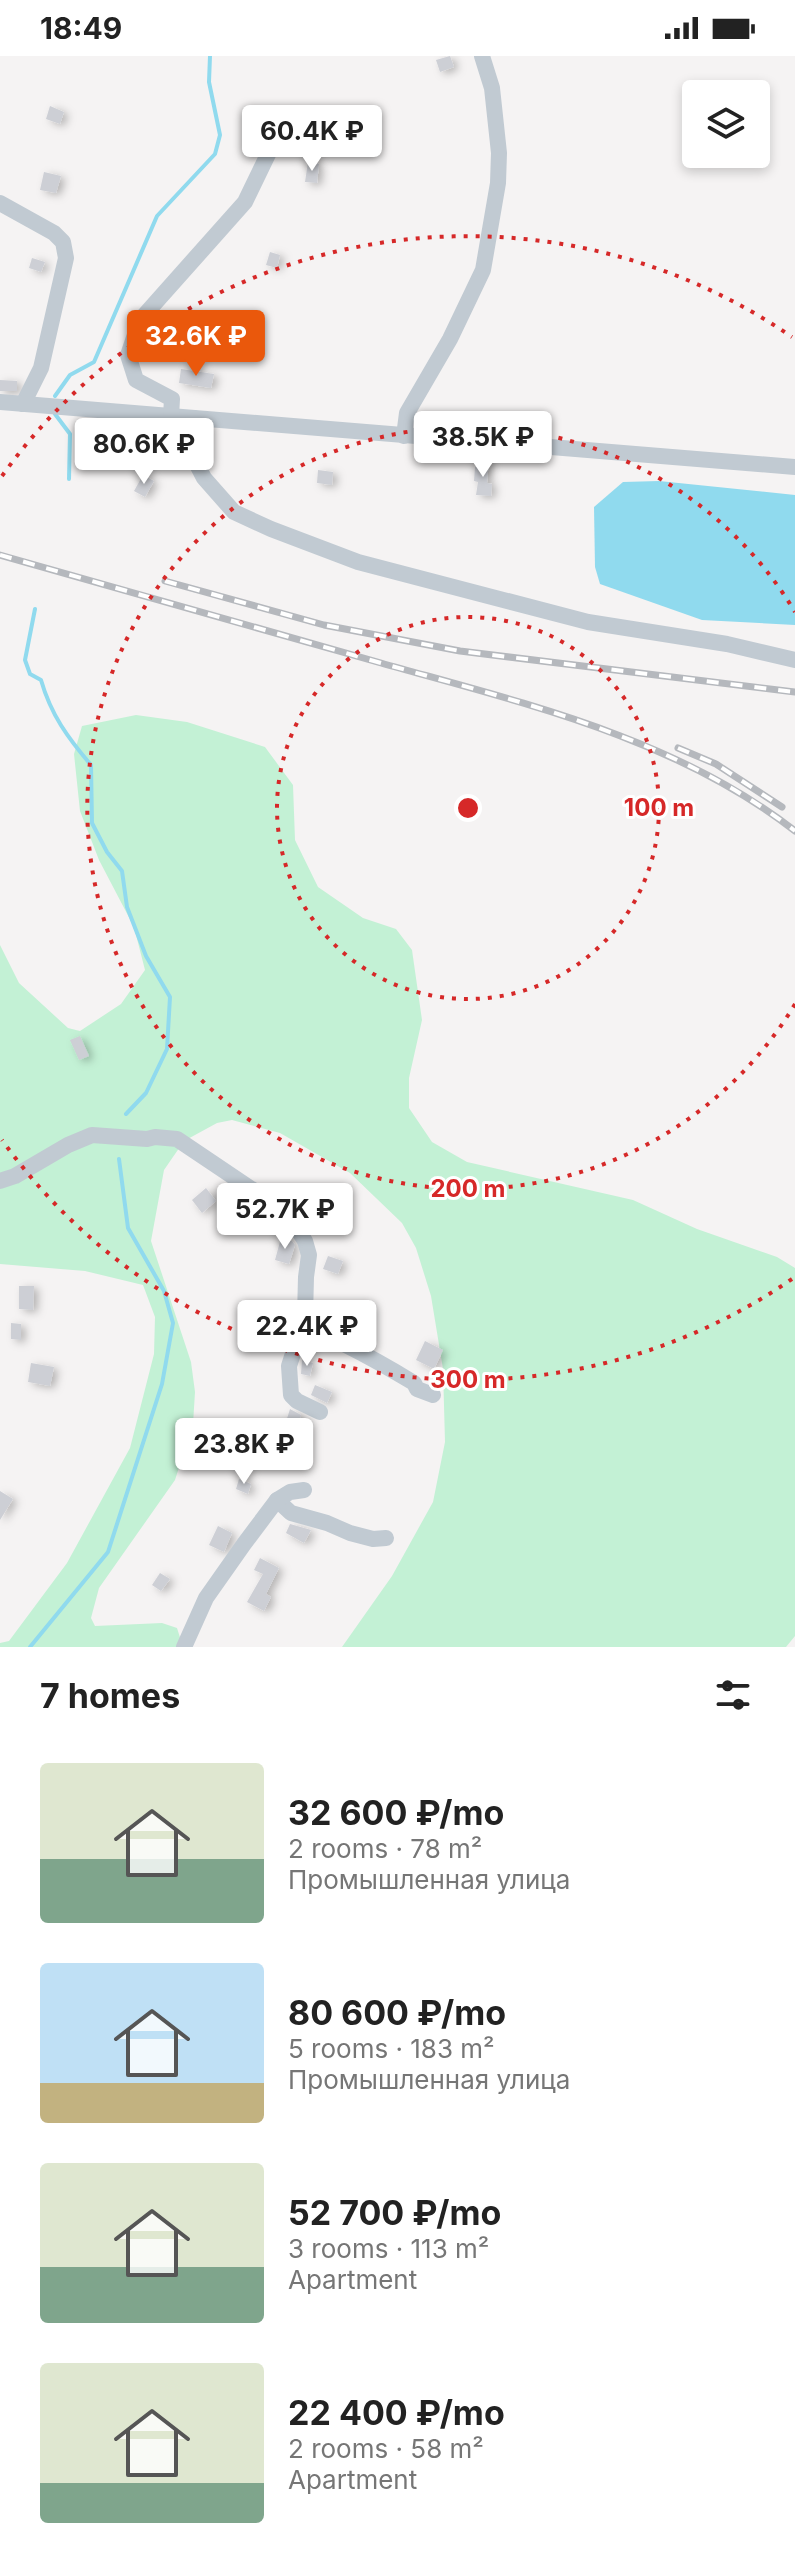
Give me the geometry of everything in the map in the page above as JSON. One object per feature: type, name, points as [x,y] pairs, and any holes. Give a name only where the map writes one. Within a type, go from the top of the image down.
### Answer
[{"type":"street","points":[[404,436],[407,413],[450,339],[483,270],[498,183],[499,153],[492,88],[482,56]]},
{"type":"street","points":[[171,416],[172,399],[136,380],[128,355],[140,320],[245,202],[273,144]]},
{"type":"street","points":[[0,203],[54,233],[63,242],[66,258],[41,368],[23,404]]},
{"type":"street","points":[[0,402],[795,467]]},
{"type":"street","points":[[194,418],[190,451],[204,478],[234,512],[271,529],[358,562],[588,622],[727,644],[795,660]]},
{"type":"street","points":[[0,1181],[92,1135],[177,1139],[244,1184],[296,1227],[305,1241],[309,1255],[302,1326],[289,1366],[291,1395],[320,1412]]},
{"type":"street","points":[[302,1326],[316,1335],[356,1350],[414,1383],[417,1389],[433,1395]]},
{"type":"street","points":[[184,1647],[206,1598],[277,1500],[290,1492],[304,1490]]},
{"type":"street","points":[[277,1500],[291,1513],[350,1533],[373,1539],[386,1538]]},
{"type":"green space","points":[[136,715],[187,722],[265,747],[293,785],[295,840],[318,887],[363,918],[396,929],[412,950],[422,1020],[409,1078],[409,1108],[432,1142],[467,1162],[633,1200],[697,1229],[777,1257],[795,1268],[795,1636],[786,1647],[342,1647],[392,1576],[433,1502],[445,1442],[443,1369],[431,1296],[416,1248],[402,1223],[350,1173],[280,1133],[232,1120],[217,1123],[184,1141],[164,1170],[151,1241],[191,1362],[195,1392],[193,1424],[175,1480],[99,1588],[91,1618],[95,1626],[162,1623],[177,1628],[183,1647],[0,1647],[0,1643],[9,1641],[67,1563],[130,1448],[154,1354],[155,1317],[143,1285],[85,1271],[0,1264],[0,945],[19,983],[68,1028],[80,1031],[121,1004],[145,970],[134,927],[99,860],[80,811],[74,754],[82,726]]},
{"type":"water","points":[[659,481],[795,495],[795,625],[702,620],[600,584],[595,567],[594,507],[623,482]]},
{"type":"building","points":[[450,56],[454,67],[440,72],[436,60]]},
{"type":"building","points":[[50,106],[64,112],[60,124],[46,119]]},
{"type":"building","points":[[294,115],[307,116],[307,133],[294,133]]},
{"type":"building","points":[[308,162],[319,164],[317,183],[305,182]]},
{"type":"building","points":[[44,172],[61,176],[56,193],[40,190]]},
{"type":"building","points":[[270,252],[280,255],[277,268],[266,265]]},
{"type":"building","points":[[32,258],[45,262],[41,272],[29,268]]},
{"type":"building","points":[[181,369],[214,374],[211,388],[179,383]]},
{"type":"building","points":[[0,380],[17,381],[17,391],[0,391]]},
{"type":"building","points":[[481,458],[489,459],[487,483],[492,484],[491,496],[476,495],[478,482],[474,481],[475,467],[480,467]]},
{"type":"building","points":[[318,470],[333,472],[332,485],[317,483]]},
{"type":"building","points":[[143,475],[154,481],[145,497],[134,491]]},
{"type":"building","points":[[80,1036],[89,1056],[79,1060],[70,1040]]},
{"type":"building","points":[[206,1188],[216,1201],[202,1213],[192,1200]]},
{"type":"building","points":[[281,1238],[295,1245],[289,1264],[275,1260]]},
{"type":"building","points":[[328,1256],[343,1261],[338,1274],[323,1269]]},
{"type":"building","points":[[19,1286],[34,1286],[33,1310],[19,1309]]},
{"type":"building","points":[[272,1317],[287,1322],[284,1332],[269,1327]]},
{"type":"building","points":[[11,1323],[21,1324],[21,1340],[11,1339]]},
{"type":"building","points":[[425,1341],[443,1350],[434,1369],[416,1360]]},
{"type":"building","points":[[302,1360],[313,1363],[310,1376],[301,1374]]},
{"type":"building","points":[[31,1363],[54,1367],[50,1386],[28,1382]]},
{"type":"building","points":[[315,1385],[332,1392],[327,1403],[311,1395]]},
{"type":"building","points":[[290,1409],[301,1415],[298,1428],[285,1425]]},
{"type":"building","points":[[239,1479],[251,1484],[248,1494],[236,1489]]},
{"type":"building","points":[[0,1491],[13,1499],[0,1520]]},
{"type":"building","points":[[290,1524],[311,1530],[304,1543],[286,1533]]},
{"type":"building","points":[[218,1526],[232,1533],[224,1552],[209,1545]]},
{"type":"building","points":[[260,1558],[279,1568],[266,1594],[271,1597],[264,1611],[247,1602],[263,1574],[254,1570]]},
{"type":"building","points":[[160,1573],[170,1579],[161,1591],[152,1585]]},
{"type":"waterway","points":[[55,396],[70,375],[94,362],[157,216],[215,154],[220,135],[209,82],[210,56]]},
{"type":"waterway","points":[[55,414],[70,434],[69,479]]},
{"type":"waterway","points":[[35,609],[25,660],[30,674],[41,680],[61,726],[91,765],[92,823],[107,852],[122,871],[127,907],[146,956],[170,997],[167,1049],[146,1093],[126,1114]]},
{"type":"waterway","points":[[30,1647],[108,1552],[162,1384],[173,1323],[164,1291],[128,1228],[119,1159]]},
{"type":"railway","points":[[0,555],[489,693],[597,727],[700,771],[749,799],[795,831]]},
{"type":"railway","points":[[165,581],[324,625],[460,651],[795,692]]},
{"type":"railway","points":[[678,748],[716,764],[782,807]]}]
